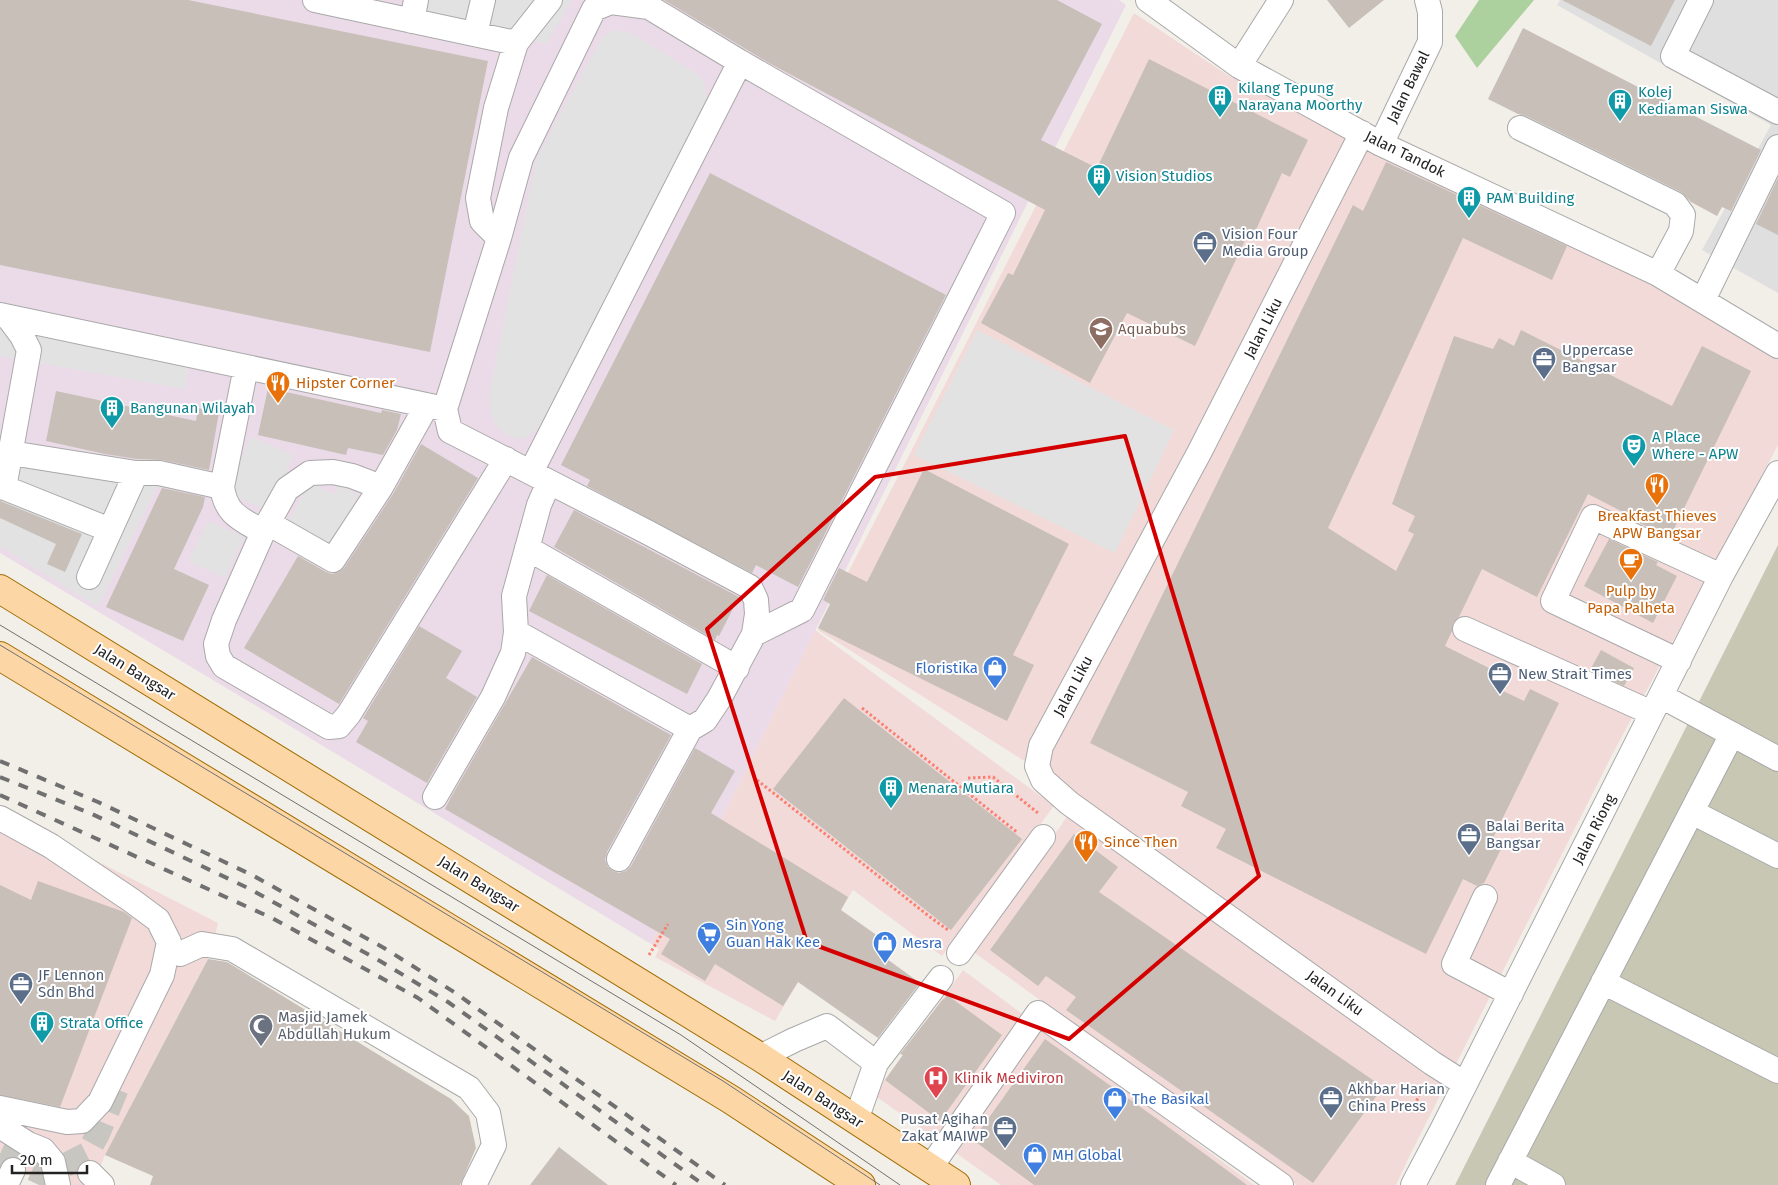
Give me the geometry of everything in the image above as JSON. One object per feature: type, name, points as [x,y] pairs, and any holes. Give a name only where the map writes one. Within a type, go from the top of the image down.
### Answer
[{"type":"main road","name":"Jalan Bangsar","points":[[0,589],[760,1057],[956,1185]]},
{"type":"main road","points":[[0,656],[730,1099],[861,1185]]},
{"type":"street","points":[[315,0],[414,10],[475,34],[516,43]]},
{"type":"street","points":[[475,34],[483,0]]},
{"type":"street","points":[[499,238],[482,221],[478,198],[496,108],[516,43],[550,0]]},
{"type":"street","name":"Jalan Tandok","points":[[1148,0],[1239,66],[1371,138],[1658,274],[1778,346]]},
{"type":"street","points":[[1239,66],[1281,0]]},
{"type":"street","name":"Jalan Bawal","points":[[1371,138],[1430,42],[1430,12],[1427,0]]},
{"type":"street","points":[[1702,0],[1673,56],[1778,112]]},
{"type":"street","points":[[246,367],[222,487],[228,509],[236,516],[333,560],[436,407],[499,238],[521,158],[594,9],[611,2],[649,7],[740,62],[1003,212],[802,610],[754,634]]},
{"type":"street","points":[[435,796],[493,697],[513,653],[516,632],[514,596],[539,505],[540,477],[740,62]]},
{"type":"street","points":[[1520,128],[1675,204],[1683,216],[1681,232],[1658,274]]},
{"type":"street","name":"Jalan Liku","points":[[1371,138],[1041,746],[1037,766],[1043,780],[1069,803],[1432,1063],[1465,1084]]},
{"type":"street","points":[[1703,300],[1778,147]]},
{"type":"street","points":[[4,316],[436,407],[450,431],[750,587],[756,600],[757,614],[754,634],[737,668],[705,720],[690,729],[619,858]]},
{"type":"street","points":[[4,316],[22,336],[29,350],[11,453],[2,487],[110,530]]},
{"type":"street","points":[[11,453],[136,473],[160,473],[222,487]]},
{"type":"street","points":[[381,487],[352,476],[333,472],[310,473],[287,489],[265,528],[224,620],[216,644],[218,656],[224,666],[329,727],[339,726],[349,714],[506,459]]},
{"type":"street","points":[[89,578],[136,473]]},
{"type":"street","name":"Jalan Riong","points":[[1413,1185],[1721,576],[1778,473]]},
{"type":"street","points":[[1679,661],[1553,601],[1593,517],[1721,576]]},
{"type":"street","points":[[527,548],[737,668]]},
{"type":"street","points":[[1465,629],[1732,734],[1778,759]]},
{"type":"street","points":[[516,632],[690,729]]},
{"type":"street","points":[[1498,1185],[1732,734]]},
{"type":"street","points":[[1692,812],[1778,856]]},
{"type":"street","points":[[0,818],[51,846],[131,900],[158,920],[169,942],[162,975],[100,1102],[82,1120],[67,1122],[0,1108]]},
{"type":"street","points":[[963,948],[1040,833]]},
{"type":"street","points":[[1485,897],[1454,964],[1511,994]]},
{"type":"street","points":[[180,954],[202,944],[232,949],[469,1088],[488,1113],[494,1145],[474,1185]]},
{"type":"street","points":[[856,1120],[876,1063],[941,978]]},
{"type":"street","points":[[1603,982],[1778,1071]]},
{"type":"street","points":[[930,1168],[1038,1013],[1281,1185]]},
{"type":"street","points":[[760,1057],[828,1026],[876,1063]]},
{"type":"street","points":[[0,1126],[28,1144],[44,1150],[53,1162],[48,1182]]},
{"type":"street","points":[[1510,1162],[1553,1185]]},
{"type":"path","points":[[862,708],[1040,833]]},
{"type":"path","points":[[968,778],[993,778],[1040,833]]},
{"type":"path","points":[[757,780],[930,917],[963,948]]},
{"type":"path","points":[[649,955],[668,924]]},
{"type":"highlighted area","points":[[1125,436],[1259,876],[1069,1039],[807,942],[707,629],[875,477]]},
{"type":"shaded area","points":[[0,0],[1119,0],[1126,5],[721,820],[664,914],[651,944],[0,553]]},
{"type":"shaded area","points":[[406,0],[572,0],[546,44],[404,5]]},
{"type":"shaded area","points":[[1560,0],[1778,0],[1778,293],[1702,250],[1771,125],[1557,5]]},
{"type":"shaded area","points":[[1134,13],[1229,76],[1656,285],[1778,358],[1778,445],[1612,755],[1396,1185],[1297,1185],[972,951],[1081,797],[818,630]]},
{"type":"shaded area","points":[[616,30],[633,34],[700,76],[705,86],[704,114],[546,415],[537,429],[526,438],[517,439],[504,433],[495,424],[490,410],[489,395],[536,160],[602,37]]},
{"type":"shaded area","points":[[0,324],[191,357],[185,389],[0,356]]},
{"type":"shaded area","points":[[977,330],[1174,430],[1115,553],[914,455]]},
{"type":"shaded area","points":[[251,437],[293,455],[269,511],[227,493]]},
{"type":"shaded area","points":[[0,456],[159,483],[98,607],[0,546]]},
{"type":"shaded area","points":[[310,482],[334,495],[340,484],[358,495],[328,549],[286,526]]},
{"type":"shaded area","points":[[208,521],[244,537],[225,578],[189,561]]},
{"type":"shaded area","points":[[1778,545],[1778,1185],[1455,1185]]},
{"type":"shaded area","points":[[815,630],[1054,806],[942,956],[853,890],[775,1021],[655,957],[659,949],[651,944],[664,914],[721,820]]},
{"type":"shaded area","points":[[0,809],[56,840],[218,923],[211,953],[105,1155],[93,1185],[58,1185],[0,1166]]},
{"type":"shaded area","points":[[963,970],[1254,1185],[1001,1185],[874,1095]]},
{"type":"green space","points":[[1479,0],[1534,0],[1477,68],[1455,36]]},
{"type":"building","points":[[0,0],[188,0],[488,61],[430,352],[0,265]]},
{"type":"building","points":[[664,0],[1057,0],[1102,24],[1041,140],[1097,168],[1149,59],[1308,140],[1290,177],[1282,173],[1254,234],[1249,232],[1195,346],[1127,313],[1090,383],[981,323],[1008,273],[1013,275],[1045,210],[769,63]]},
{"type":"building","points":[[1327,0],[1384,0],[1349,28]]},
{"type":"building","points":[[1562,0],[1675,0],[1651,46]]},
{"type":"building","name":"Kolej Kediaman Siswa","points":[[1523,28],[1761,150],[1731,211],[1722,207],[1717,216],[1691,202],[1681,192],[1488,99]]},
{"type":"building","points":[[1386,162],[1567,246],[1552,280],[1463,238],[1328,528],[1396,571],[1414,534],[1408,531],[1415,516],[1392,504],[1454,336],[1493,349],[1499,338],[1514,346],[1521,330],[1672,406],[1702,346],[1751,371],[1670,537],[1622,515],[1623,512],[1588,494],[1537,597],[1482,569],[1459,617],[1453,623],[1452,631],[1445,646],[1499,673],[1493,686],[1524,701],[1530,689],[1559,703],[1492,840],[1503,845],[1484,883],[1477,886],[1463,879],[1426,954],[1216,848],[1226,829],[1181,806],[1188,792],[1090,743],[1353,205],[1363,211]]},
{"type":"building","points":[[710,173],[946,295],[798,587],[756,565],[752,573],[587,486],[590,480],[561,465]]},
{"type":"building","points":[[1778,178],[1778,235],[1756,224]]},
{"type":"building","points":[[268,388],[381,413],[382,410],[401,414],[397,430],[383,455],[348,448],[346,455],[258,435]]},
{"type":"building","name":"Bangunan Wilayah","points":[[56,391],[196,421],[198,408],[219,412],[209,470],[162,460],[137,459],[105,454],[46,441]]},
{"type":"building","points":[[421,444],[478,478],[339,704],[244,648],[298,556],[332,574],[344,568],[393,494]]},
{"type":"building","points":[[924,469],[1069,544],[1013,655],[1034,665],[1007,721],[818,628],[830,604],[823,600],[839,568],[867,582]]},
{"type":"building","points":[[162,488],[205,497],[203,507],[174,569],[209,585],[183,641],[106,607]]},
{"type":"building","points":[[0,501],[82,534],[65,572],[47,564],[56,544],[0,518]]},
{"type":"building","points":[[574,510],[739,597],[719,636],[717,635],[715,640],[554,547]]},
{"type":"building","name":"Pulp by Papa Palheta","points":[[1609,539],[1658,562],[1656,565],[1677,576],[1653,623],[1584,586]]},
{"type":"building","points":[[547,575],[702,664],[687,694],[529,611]]},
{"type":"building","points":[[419,626],[462,651],[446,678],[477,697],[427,783],[356,742],[368,721],[363,718]]},
{"type":"building","points":[[1601,650],[1634,668],[1624,686],[1590,670]]},
{"type":"building","points":[[532,657],[671,735],[607,852],[605,860],[608,867],[619,873],[626,871],[631,866],[695,748],[735,771],[711,813],[848,897],[841,910],[895,948],[887,959],[920,983],[878,1038],[798,982],[783,1006],[715,964],[705,981],[661,954],[670,939],[445,809]]},
{"type":"building","name":"Menara Mutiara","points":[[844,698],[1022,839],[951,930],[773,789]]},
{"type":"building","points":[[1074,834],[1118,867],[1099,892],[1383,1087],[1313,1183],[1066,1010],[1076,997],[1046,976],[1038,986],[990,950]]},
{"type":"building","name":"Strata Office","points":[[38,881],[124,912],[132,918],[60,1107],[0,1095],[0,885],[31,900]]},
{"type":"building","points":[[208,959],[227,962],[451,1099],[469,1116],[476,1148],[460,1185],[150,1185],[153,1176],[105,1155]]},
{"type":"building","points":[[947,995],[1002,1035],[940,1121],[885,1080],[903,1055],[900,1054]]},
{"type":"building","points":[[1045,1039],[1247,1185],[1034,1185],[973,1140]]},
{"type":"building","points":[[559,1147],[608,1185],[530,1185]]},
{"type":"tunnel","points":[[0,1154],[46,1175],[87,1154],[98,1134],[120,1081]]},
{"type":"tram line","points":[[0,625],[681,1035],[900,1185]]},
{"type":"tram line","points":[[0,645],[723,1081],[880,1185]]},
{"type":"railway","points":[[0,761],[98,802],[252,875],[384,948],[454,992],[725,1185]]},
{"type":"railway","points":[[0,777],[92,814],[248,888],[380,961],[448,1002],[704,1185]]},
{"type":"railway","points":[[0,795],[272,918],[418,998],[676,1185]]},
{"type":"place","name":"Kilang Tepung Narayana Moorthy","points":[[1220,118]]},
{"type":"place","name":"Kolej Kediaman Siswa","points":[[1620,122]]},
{"type":"place","name":"Vision Studios","points":[[1099,197]]},
{"type":"place","name":"PAM Building","points":[[1469,219]]},
{"type":"place","name":"Vision Four Media Group","points":[[1205,264]]},
{"type":"place","name":"Aquabubs","points":[[1101,350]]},
{"type":"place","name":"Uppercase Bangsar","points":[[1544,380]]},
{"type":"place","name":"Hipster Corner","points":[[278,404]]},
{"type":"place","name":"Bangunan Wilayah","points":[[112,429]]},
{"type":"place","name":"A Place Where - APW","points":[[1634,467]]},
{"type":"place","name":"Breakfast Thieves APW Bangsar","points":[[1657,506]]},
{"type":"place","name":"Pulp by Papa Palheta","points":[[1631,581]]},
{"type":"place","name":"Floristika","points":[[995,689]]},
{"type":"place","name":"New Strait Times","points":[[1500,695]]},
{"type":"place","name":"Menara Mutiara","points":[[891,809]]},
{"type":"place","name":"Balai Berita Bangsar","points":[[1469,856]]},
{"type":"place","name":"Since Then","points":[[1086,863]]},
{"type":"place","name":"Sin Yong Guan Hak Kee","points":[[709,955]]},
{"type":"place","name":"Mesra","points":[[885,964]]},
{"type":"place","name":"JF Lennon Sdn Bhd","points":[[21,1005]]},
{"type":"place","name":"Strata Office","points":[[42,1044]]},
{"type":"place","name":"Masjid Jamek Abdullah Hukum","points":[[261,1047]]},
{"type":"place","name":"Klinik Mediviron","points":[[936,1099]]},
{"type":"place","name":"Akhbar Harian China Press","points":[[1331,1119]]},
{"type":"place","name":"The Basikal","points":[[1115,1120]]},
{"type":"place","name":"Pusat Agihan Zakat MAIWP","points":[[1005,1149]]},
{"type":"place","name":"MH Global","points":[[1035,1176]]}]
